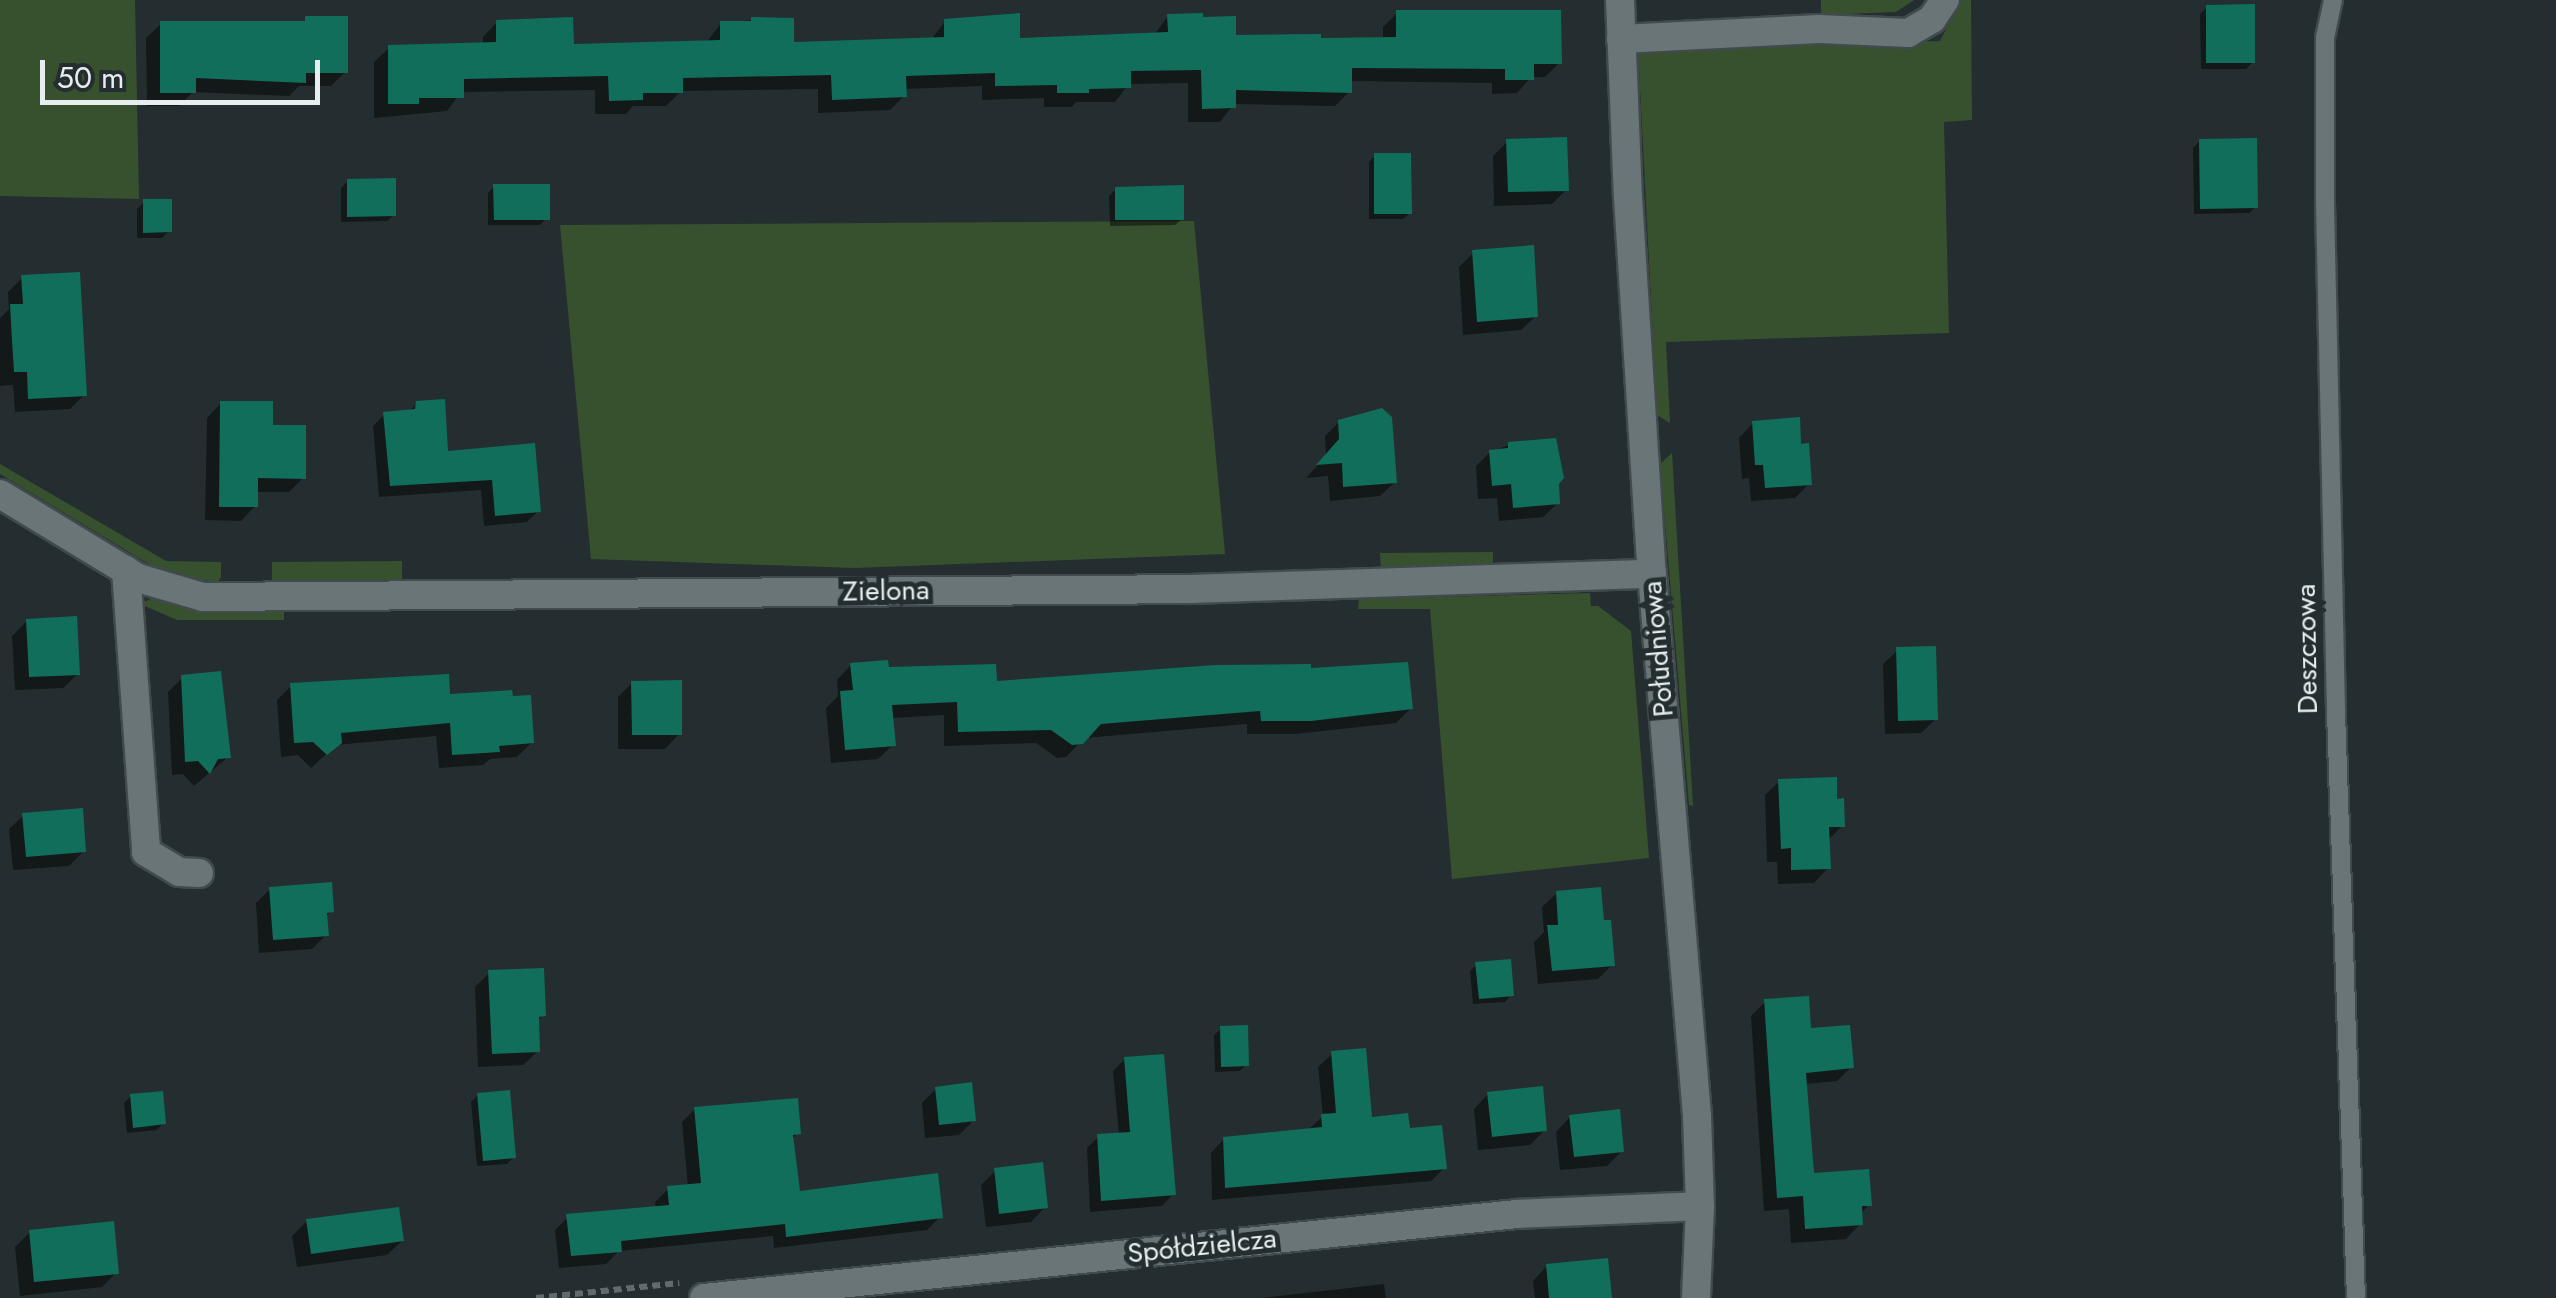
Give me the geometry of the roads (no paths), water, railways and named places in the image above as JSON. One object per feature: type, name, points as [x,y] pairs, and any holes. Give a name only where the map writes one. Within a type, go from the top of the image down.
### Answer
[{"type":"street","name":"Południowa","points":[[1620,0],[1652,574],[1697,1116],[1700,1206],[1696,1298]]},
{"type":"street","points":[[1621,39],[1820,29],[1908,33],[1932,20],[1945,0]]},
{"type":"street","name":"Zielona","points":[[0,494],[138,578],[203,597],[1188,589],[1652,574]]},
{"type":"street","points":[[126,570],[146,852],[179,872],[199,873]]},
{"type":"street","name":"Spółdzielcza","points":[[704,1298],[1517,1214],[1700,1206]]},
{"type":"lane","name":"Deszczowa","points":[[2333,0],[2325,38],[2326,203],[2336,712],[2356,1298]]}]
